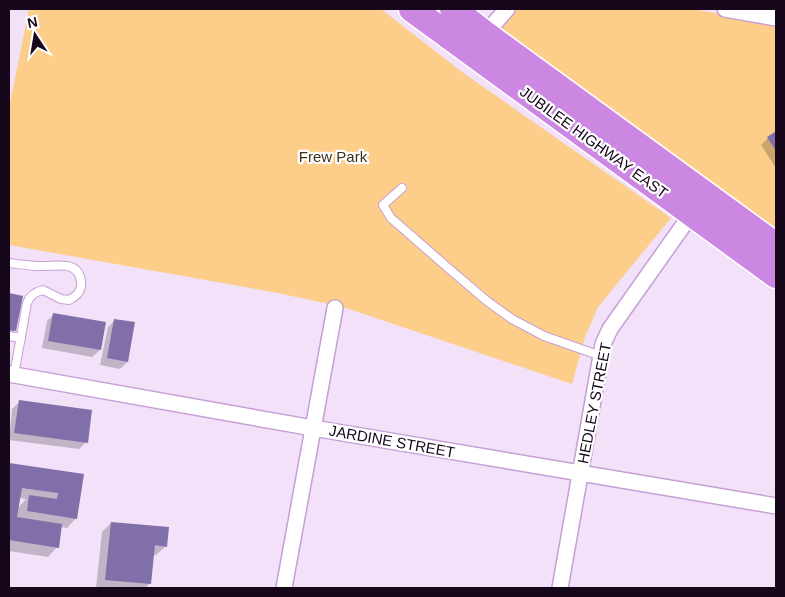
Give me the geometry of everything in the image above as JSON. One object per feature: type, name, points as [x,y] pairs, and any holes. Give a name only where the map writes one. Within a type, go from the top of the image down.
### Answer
[{"type":"highway","name":"JUBILEE HIGHWAY EAST","points":[[412,9],[776,246]]},
{"type":"highway","name":"JUBILEE HIGHWAY EAST","points":[[453,9],[485,34],[692,213],[776,275]]},
{"type":"street","points":[[485,34],[507,9]]},
{"type":"street","points":[[725,9],[776,18]]},
{"type":"street","name":"HEDLEY STREET","points":[[560,588],[603,344],[610,329],[692,213]]},
{"type":"street","points":[[284,588],[335,308]]},
{"type":"street","name":"JARDINE STREET","points":[[12,374],[313,428],[776,506]]},
{"type":"lane","points":[[402,188],[383,205],[391,218],[487,301],[512,319],[544,336],[601,356]]},
{"type":"lane","points":[[9,263],[41,266],[64,265],[74,268],[81,281],[79,294],[69,300],[61,299],[43,290],[33,293],[29,298],[12,374]]},
{"type":"lane","points":[[9,336],[21,338]]},
{"type":"green space","name":"Frew Park","points":[[29,9],[381,9],[462,72],[671,218],[598,307],[585,337],[572,384],[343,307],[278,293],[9,245],[9,108]]},
{"type":"green space","points":[[514,9],[691,9],[776,23],[776,236],[495,32]]},
{"type":"building","points":[[776,131],[776,151],[767,137]]},
{"type":"building","points":[[9,293],[23,296],[16,331],[9,330]]},
{"type":"building","points":[[53,313],[106,322],[101,350],[48,341]]},
{"type":"building","points":[[114,319],[135,322],[128,362],[107,358]]},
{"type":"building","points":[[19,400],[92,410],[88,443],[14,433]]},
{"type":"building","points":[[9,463],[84,474],[77,519],[27,511],[29,495],[57,499],[58,493],[22,488],[17,517],[62,524],[59,548],[9,540]]},
{"type":"building","points":[[111,522],[169,527],[167,547],[155,545],[151,584],[105,580]]}]
